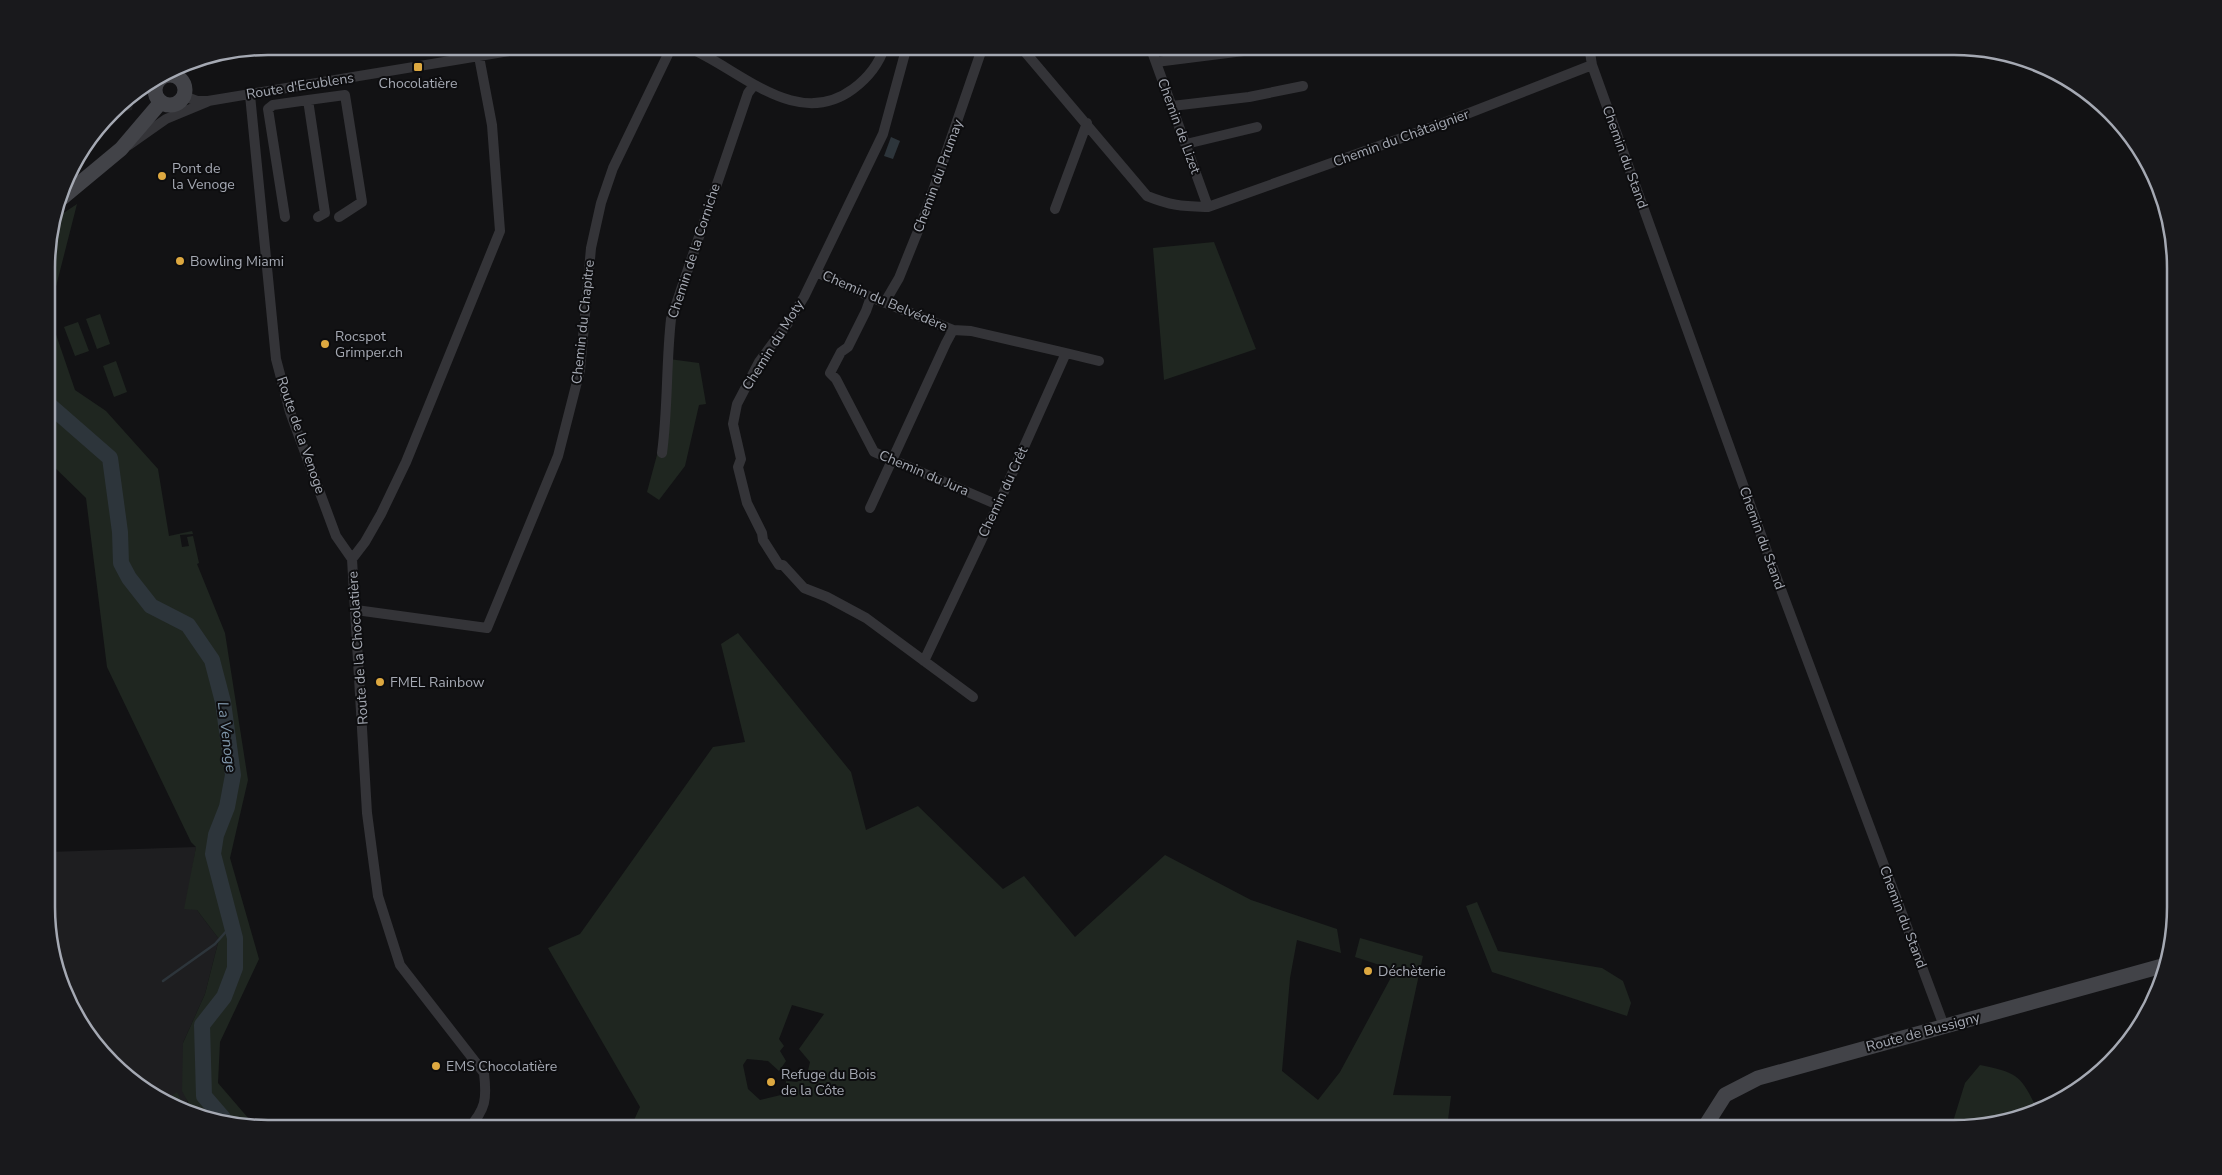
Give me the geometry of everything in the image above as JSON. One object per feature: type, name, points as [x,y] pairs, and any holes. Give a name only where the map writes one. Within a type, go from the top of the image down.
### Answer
[{"type":"street","name":"Route d'Ecublens","points":[[121,149],[139,139],[166,119],[208,102],[462,55]]},
{"type":"street","name":"Route de la Chocolatière","points":[[476,1120],[482,1113],[486,1094],[484,1073],[400,965],[378,896],[368,813],[352,559],[365,542],[381,514],[406,462],[500,231],[492,125],[479,55]]},
{"type":"street","name":"Chemin du Chapitre","points":[[356,610],[487,628],[561,447],[580,370],[591,248],[601,203],[613,168],[668,55]]},
{"type":"street","points":[[707,55],[754,84],[788,100],[802,103],[829,100],[850,92],[862,82],[879,61],[881,55]]},
{"type":"street","name":"Chemin du Moty","points":[[905,55],[883,134],[816,272],[788,323],[756,366],[737,404],[733,424],[741,459],[738,467],[747,503],[762,532],[763,540],[778,564],[783,565],[804,588],[866,618],[973,697]]},
{"type":"street","name":"Chemin du Prumay","points":[[884,302],[899,278],[926,211],[980,55]]},
{"type":"street","points":[[1028,55],[1147,196],[1170,205],[1208,207]]},
{"type":"street","name":"Chemin de Lizet","points":[[1153,55],[1208,207]]},
{"type":"street","points":[[1156,62],[1212,55]]},
{"type":"street","name":"Chemin du Stand","points":[[1590,55],[1592,66],[1787,605],[1944,1026]]},
{"type":"street","name":"Chemin du Châtaignier","points":[[1208,207],[1441,124],[1592,66]]},
{"type":"street","points":[[157,87],[156,91],[161,102],[171,105],[181,100],[184,96],[184,83],[181,73]]},
{"type":"street","name":"Chemin de la Corniche","points":[[662,453],[666,427],[667,353],[670,319],[748,93],[754,84]]},
{"type":"street","points":[[1172,106],[1249,97],[1303,86]]},
{"type":"street","name":"Route de la Venoge","points":[[250,95],[276,360],[290,412],[336,536],[352,559]]},
{"type":"street","points":[[285,217],[268,109],[273,105],[345,95],[362,202],[339,217]]},
{"type":"street","name":"Route d'Ecublens","points":[[184,96],[197,101],[208,102]]},
{"type":"street","points":[[308,100],[325,213],[318,217]]},
{"type":"street","points":[[68,193],[121,149],[161,102]]},
{"type":"street","points":[[1055,209],[1087,123]]},
{"type":"street","points":[[1186,144],[1257,128]]},
{"type":"street","name":"Chemin du Belvédère","points":[[816,272],[871,297],[954,330],[970,331],[1066,353]]},
{"type":"street","name":"Chemin du Jura","points":[[871,297],[848,347],[841,352],[830,373],[836,379],[874,452],[998,505]]},
{"type":"street","name":"Chemin du Belvédère","points":[[870,508],[946,343],[954,330]]},
{"type":"street","points":[[1066,353],[1099,361]]},
{"type":"street","name":"Chemin du Crêt","points":[[924,661],[998,505],[1066,353]]},
{"type":"street","name":"Route de Bussigny","points":[[1709,1120],[1725,1095],[1739,1086],[1776,1072],[2158,967]]},
{"type":"shaded area","points":[[133,103],[132,110],[123,112]]},
{"type":"shaded area","points":[[891,137],[900,141],[893,159],[884,156]]},
{"type":"shaded area","points":[[77,204],[55,290],[55,254],[62,214]]},
{"type":"shaded area","points":[[1214,242],[1256,349],[1164,380],[1153,248]]},
{"type":"shaded area","points":[[100,314],[110,344],[97,349],[86,319]]},
{"type":"shaded area","points":[[78,322],[89,351],[75,356],[64,327]]},
{"type":"shaded area","points":[[55,332],[75,390],[106,411],[158,469],[169,536],[192,531],[193,534],[180,535],[182,547],[189,546],[187,537],[193,536],[199,563],[197,564],[225,633],[248,780],[230,858],[259,959],[220,1042],[218,1083],[249,1119],[213,1113],[190,1105],[182,1091],[183,1043],[205,994],[219,939],[197,910],[184,909],[196,847],[191,842],[107,667],[86,498],[55,468]]},
{"type":"shaded area","points":[[669,359],[699,363],[706,404],[699,405],[685,466],[659,500],[647,492],[661,440]]},
{"type":"shaded area","points":[[116,361],[127,392],[114,397],[103,366]]},
{"type":"shaded area","points":[[738,633],[851,772],[866,830],[918,806],[1003,889],[1024,876],[1075,937],[1165,855],[1251,900],[1337,929],[1341,953],[1297,940],[1290,978],[1282,1071],[1318,1100],[1340,1072],[1395,970],[1355,957],[1360,938],[1423,956],[1393,1095],[1451,1096],[1448,1120],[634,1120],[640,1107],[548,948],[580,934],[713,747],[745,742],[721,644]],"holes":[[[792,1005],[824,1014],[799,1049],[810,1062],[807,1075],[797,1082],[786,1081],[785,1094],[760,1100],[748,1089],[743,1065],[747,1059],[768,1061],[779,1071],[786,1061],[780,1051],[784,1046],[779,1039]]]},
{"type":"shaded area","points":[[196,847],[191,877],[197,910],[219,939],[205,994],[183,1043],[187,1102],[189,1105],[150,1084],[117,1058],[99,1037],[77,1001],[66,975],[59,949],[55,921],[55,852]]},
{"type":"shaded area","points":[[1477,902],[1498,951],[1602,968],[1623,981],[1631,1003],[1627,1016],[1492,972],[1466,906]]},
{"type":"shaded area","points":[[1980,1065],[2003,1070],[2022,1083],[2035,1105],[1996,1116],[1953,1120],[1965,1083]]},
{"type":"shaded area","points":[[177,1092],[182,1102],[174,1098],[171,1096]]},
{"type":"waterway","name":"La Venoge","points":[[55,410],[110,458],[120,532],[121,563],[129,578],[151,606],[188,625],[212,660],[223,702],[233,775],[227,807],[216,835],[213,854],[235,938],[235,968],[224,997],[202,1025],[204,1096],[220,1115]]},
{"type":"waterway","points":[[163,981],[215,944],[231,926]]},
{"type":"place","name":"Chocolatière","points":[[418,67]]},
{"type":"place","name":"Pont de la Venoge","points":[[162,176]]},
{"type":"place","name":"Bowling Miami","points":[[180,261]]},
{"type":"place","name":"Rocspot Grimper.ch","points":[[325,344]]},
{"type":"place","name":"FMEL Rainbow","points":[[380,682]]},
{"type":"place","name":"Déchèterie","points":[[1368,971]]},
{"type":"place","name":"EMS Chocolatière","points":[[436,1066]]},
{"type":"place","name":"Refuge du Bois de la Côte","points":[[771,1082]]}]
